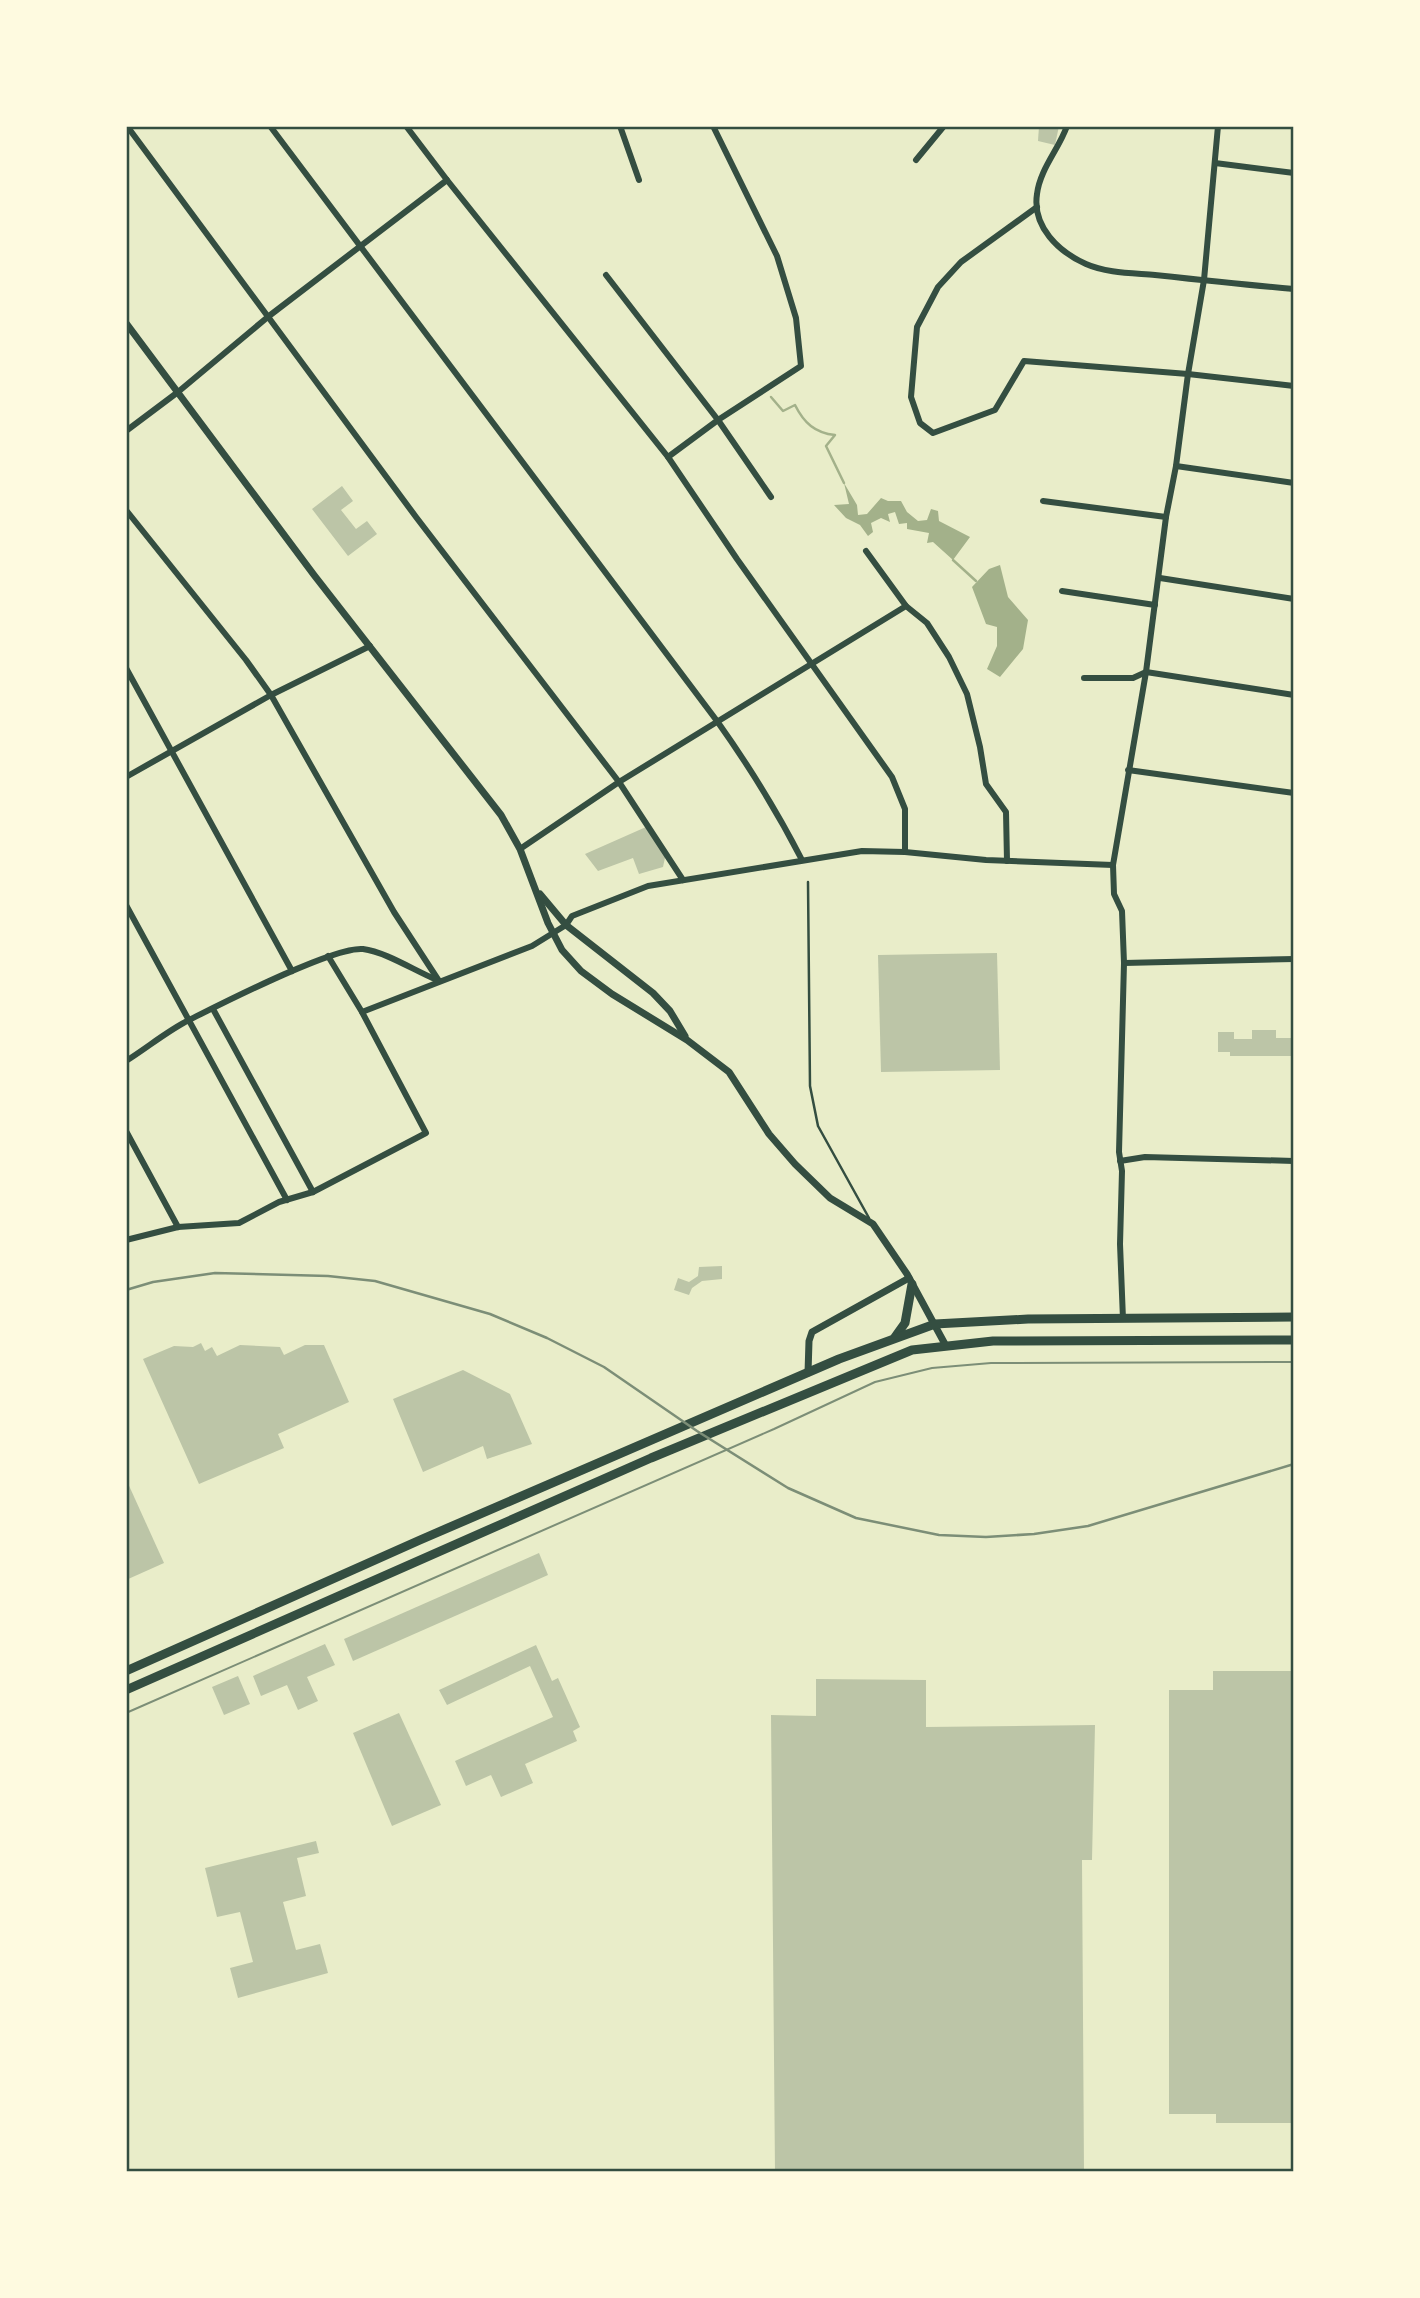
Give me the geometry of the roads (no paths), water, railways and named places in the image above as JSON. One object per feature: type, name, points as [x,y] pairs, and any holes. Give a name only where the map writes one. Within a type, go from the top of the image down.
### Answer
[{"type":"main road","points":[[895,1337],[905,1323],[911,1281]]},
{"type":"main road","points":[[126,1671],[639,1445],[895,1337],[934,1324],[1028,1319],[1294,1317]]},
{"type":"main road","points":[[126,1690],[659,1455],[912,1350],[993,1341],[1294,1340]]},
{"type":"street","points":[[127,126],[416,517],[619,782],[683,880]]},
{"type":"street","points":[[270,126],[717,721],[780,817],[802,859]]},
{"type":"street","points":[[406,126],[668,457],[896,786],[905,809],[905,852]]},
{"type":"street","points":[[620,126],[639,180]]},
{"type":"street","points":[[668,457],[801,366],[796,318],[778,256],[713,126]]},
{"type":"street","points":[[916,159],[944,126]]},
{"type":"street","points":[[1067,126],[1061,143],[1040,180],[1036,195],[1040,220],[1048,235],[1062,251],[1088,265],[1120,271],[1294,289]]},
{"type":"street","points":[[1123,1319],[1120,1161],[1124,963],[1122,911],[1114,894],[1113,865],[1146,672],[1166,517],[1204,280],[1218,126]]},
{"type":"street","points":[[1215,163],[1294,173]]},
{"type":"street","points":[[126,430],[447,180]]},
{"type":"street","points":[[1037,207],[961,262],[937,287],[918,327],[911,397],[920,423],[933,433],[995,410],[1024,361],[1188,374],[1294,386]]},
{"type":"street","points":[[607,275],[718,421],[771,497]]},
{"type":"street","points":[[126,323],[313,575],[501,815],[520,849],[562,950],[581,971],[687,1040],[729,1072],[769,1134],[803,1173],[830,1198],[873,1224],[911,1281],[946,1346]]},
{"type":"street","points":[[1176,466],[1294,484]]},
{"type":"street","points":[[1043,501],[1166,517]]},
{"type":"street","points":[[126,510],[271,695],[394,912],[439,981]]},
{"type":"street","points":[[866,551],[906,606],[927,622],[949,657],[967,694],[986,784],[1006,812],[1007,861]]},
{"type":"street","points":[[1160,578],[1294,599]]},
{"type":"street","points":[[1062,591],[1155,605]]},
{"type":"street","points":[[520,849],[619,782],[906,606]]},
{"type":"street","points":[[126,778],[271,695],[370,646]]},
{"type":"street","points":[[126,668],[292,971]]},
{"type":"street","points":[[1084,678],[1133,678],[1146,672],[1294,695]]},
{"type":"street","points":[[1128,770],[1294,793]]},
{"type":"street","points":[[362,1012],[532,946],[566,925],[572,916],[604,901],[648,886],[862,851],[1113,865]]},
{"type":"street","points":[[533,885],[566,925],[653,993],[670,1011],[687,1040]]},
{"type":"street","points":[[126,905],[287,1200]]},
{"type":"street","points":[[126,1061],[187,1021],[328,956],[361,949],[376,952],[439,981]]},
{"type":"street","points":[[126,1240],[178,1227],[239,1223],[287,1200],[313,1192],[426,1133],[362,1012],[328,956]]},
{"type":"street","points":[[1124,963],[1294,959]]},
{"type":"street","points":[[213,1009],[313,1192]]},
{"type":"street","points":[[126,1131],[178,1227]]},
{"type":"street","points":[[1120,1161],[1145,1157],[1294,1161]]},
{"type":"street","points":[[808,1373],[809,1341],[812,1332],[911,1281]]},
{"type":"lane","points":[[808,882],[810,1086],[818,1126],[873,1224]]},
{"type":"waterway","points":[[771,397],[783,411],[795,405],[811,426],[835,435],[826,446],[844,483]]},
{"type":"waterway","points":[[953,560],[976,581]]},
{"type":"tram line","points":[[126,1713],[774,1429],[875,1382],[932,1368],[991,1363],[1294,1362]]},
{"type":"railway","points":[[126,1290],[153,1282],[215,1273],[328,1276],[375,1281],[490,1314],[547,1338],[604,1367],[697,1431],[788,1488],[856,1518],[939,1535],[986,1537],[1034,1534],[1088,1526],[1294,1464]]}]
